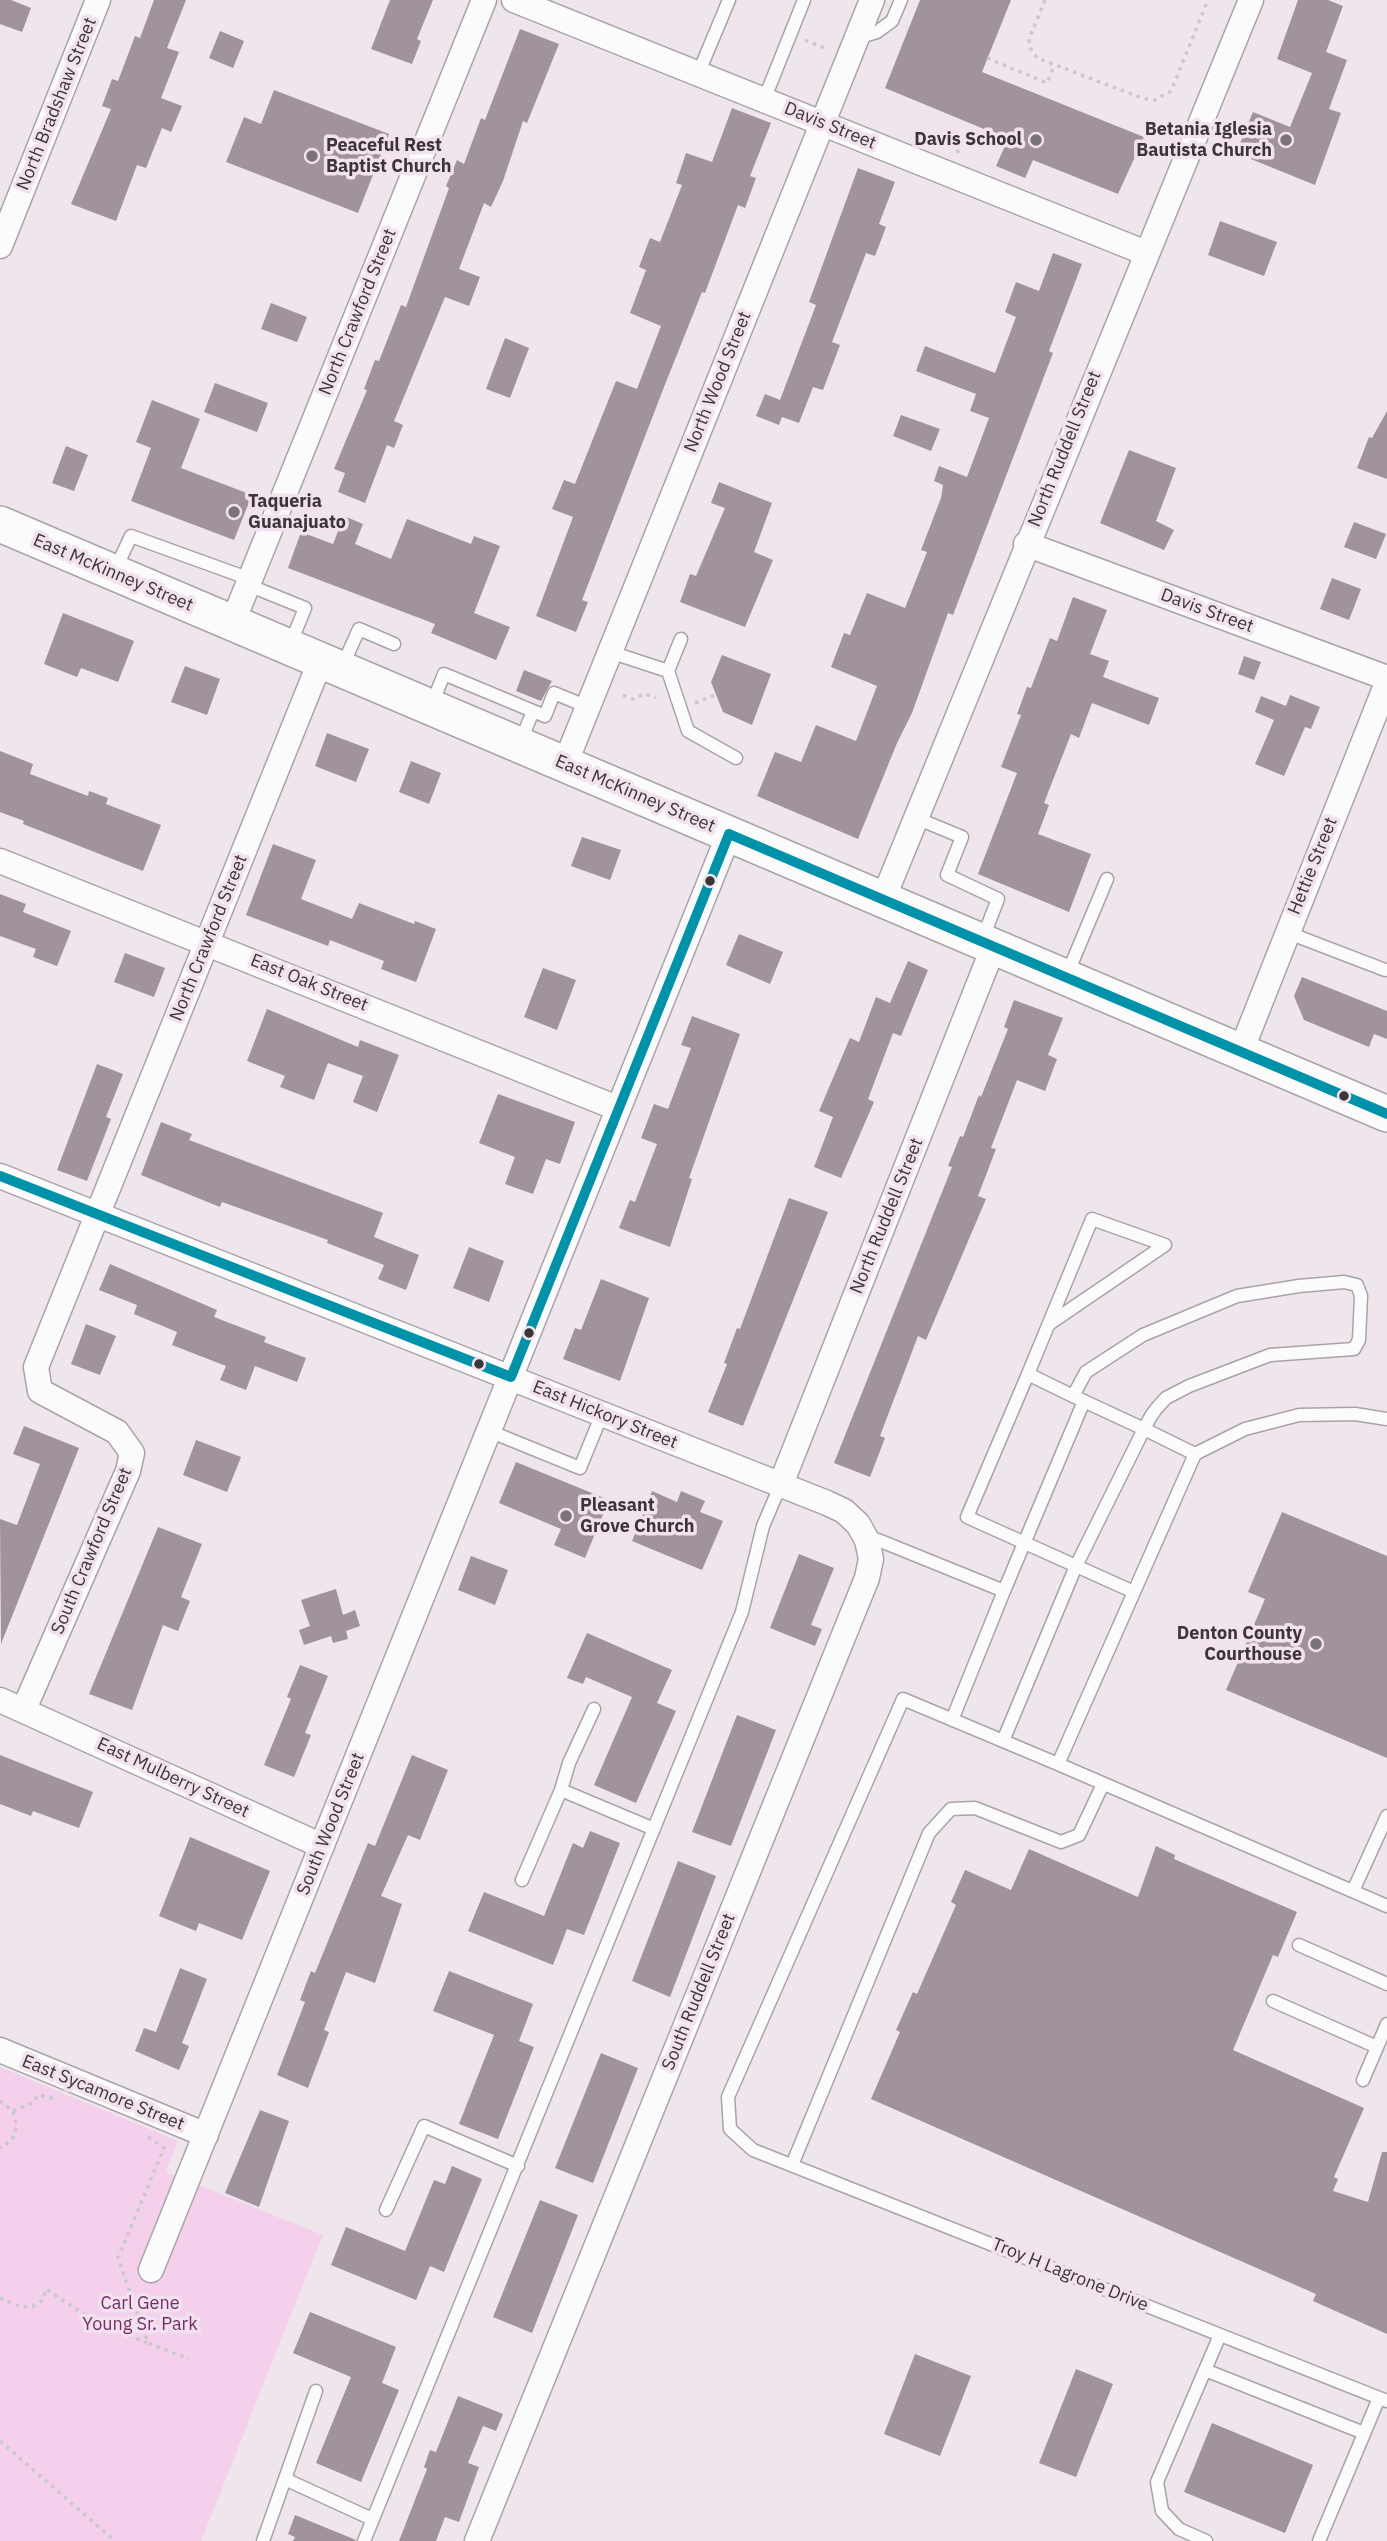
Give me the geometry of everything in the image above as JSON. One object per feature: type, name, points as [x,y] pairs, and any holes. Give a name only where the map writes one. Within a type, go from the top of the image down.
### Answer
[{"type":"main road","name":"East McKinney Street","points":[[0,524],[1387,1114]]},
{"type":"street","name":"North Bradshaw Street","points":[[0,246],[98,0]]},
{"type":"street","name":"North Crawford Street","points":[[232,624],[484,0]]},
{"type":"street","name":"Davis Street","points":[[514,0],[1146,253]]},
{"type":"street","name":"North Wood Street","points":[[565,764],[872,0]]},
{"type":"street","name":"North Ruddell Street","points":[[883,899],[1026,544],[1251,0]]},
{"type":"street","name":"Davis Street","points":[[1026,544],[1387,681]]},
{"type":"street","name":"North Crawford Street","points":[[98,1214],[207,942],[330,666]]},
{"type":"street","name":"Hettie Street","points":[[1241,1051],[1387,681]]},
{"type":"street","points":[[511,1377],[729,834]]},
{"type":"street","name":"East Oak Street","points":[[0,861],[617,1108]]},
{"type":"street","name":"North Ruddell Street","points":[[781,1484],[987,945]]},
{"type":"street","name":"East Hickory Street","points":[[0,1176],[781,1484]]},
{"type":"street","name":"South Crawford Street","points":[[24,1709],[128,1471],[132,1453],[117,1432],[40,1391],[36,1367],[98,1214]]},
{"type":"street","name":"South Wood Street","points":[[151,2270],[511,1377]]},
{"type":"street","points":[[781,1484],[844,1511],[858,1524],[867,1540]]},
{"type":"street","name":"South Ruddell Street","points":[[477,2541],[867,1578],[871,1559],[867,1540]]},
{"type":"street","points":[[0,1700],[24,1709]]},
{"type":"street","name":"East Mulberry Street","points":[[24,1709],[322,1846]]},
{"type":"street","name":"East Sycamore Street","points":[[0,2050],[206,2135]]},
{"type":"lane","points":[[698,74],[729,0]]},
{"type":"lane","points":[[764,100],[804,0]]},
{"type":"lane","points":[[857,38],[877,32],[892,21],[901,0]]},
{"type":"lane","points":[[113,574],[131,536],[249,582],[305,608],[288,648]]},
{"type":"lane","points":[[330,666],[359,629],[394,644]]},
{"type":"lane","points":[[681,639],[668,671],[688,731],[736,758]]},
{"type":"lane","points":[[610,652],[668,671]]},
{"type":"lane","points":[[431,708],[444,674],[545,716],[554,693],[588,707]]},
{"type":"lane","points":[[519,744],[533,711]]},
{"type":"lane","points":[[916,818],[962,837],[947,875],[998,899],[987,945]]},
{"type":"lane","points":[[1065,977],[1107,879]]},
{"type":"lane","points":[[1286,932],[1385,970]]},
{"type":"lane","points":[[1049,1324],[1165,1245],[1092,1219],[967,1517],[1134,1592]]},
{"type":"lane","points":[[1003,1741],[1076,1566],[1144,1429],[1166,1398],[1226,1370],[1282,1353],[1354,1349],[1359,1340],[1359,1288],[1344,1282],[1237,1296],[1192,1313],[1125,1346],[1088,1370],[1025,1543],[951,1720],[1387,1906]]},
{"type":"lane","points":[[1028,1374],[1195,1454]]},
{"type":"lane","points":[[489,1431],[580,1468],[602,1414]]},
{"type":"lane","points":[[1058,1764],[1195,1454],[1245,1429],[1299,1415],[1355,1414],[1387,1419]]},
{"type":"lane","points":[[364,2541],[742,1612],[763,1526],[781,1484]]},
{"type":"lane","points":[[867,1540],[878,1539],[1004,1591]]},
{"type":"lane","name":"Troy H Lagrone Drive","points":[[951,1720],[903,1699],[728,2097],[730,2129],[753,2150],[1383,2399]]},
{"type":"lane","points":[[522,1880],[594,1709]]},
{"type":"lane","points":[[792,2165],[929,1833],[951,1809],[975,1808],[1061,1842],[1079,1835],[1103,1784]]},
{"type":"lane","points":[[561,1790],[654,1829]]},
{"type":"lane","points":[[1353,1891],[1387,1816]]},
{"type":"lane","points":[[1299,1945],[1387,1984]]},
{"type":"lane","points":[[1273,2001],[1377,2047]]},
{"type":"lane","points":[[1363,2080],[1387,2024]]},
{"type":"lane","points":[[386,2210],[424,2126],[518,2166]]},
{"type":"lane","points":[[1206,2541],[1179,2529],[1163,2511],[1157,2482],[1220,2335]]},
{"type":"lane","points":[[1205,2370],[1364,2433]]},
{"type":"lane","points":[[263,2541],[287,2480],[316,2391]]},
{"type":"lane","points":[[1319,2541],[1364,2433],[1383,2399]]},
{"type":"lane","points":[[287,2480],[372,2519]]},
{"type":"path","points":[[1045,0],[1029,39],[1030,48],[1037,58],[1142,98],[1155,100],[1171,91],[1208,0]]},
{"type":"path","points":[[817,45],[829,50]]},
{"type":"path","points":[[988,58],[1047,83],[1054,66]]},
{"type":"path","points":[[623,695],[634,699],[645,694],[656,697]]},
{"type":"path","points":[[690,705],[716,695]]},
{"type":"path","points":[[13,2111],[33,2103],[38,2095],[56,2098]]},
{"type":"path","points":[[0,2101],[13,2111],[16,2133],[0,2148]]},
{"type":"path","points":[[138,2133],[164,2148],[118,2258],[148,2343]]},
{"type":"path","points":[[0,2298],[21,2307],[33,2306],[43,2300],[46,2289],[99,2324],[189,2359]]},
{"type":"path","points":[[0,2441],[115,2541]]},
{"type":"green space","name":"Carl Gene Young Sr. Park","points":[[0,2067],[178,2141],[166,2172],[323,2235],[201,2541],[0,2541]]},
{"type":"building","points":[[0,0],[11,0],[31,8],[22,32],[0,24]]},
{"type":"building","points":[[154,0],[186,0],[167,48],[179,52],[161,98],[182,106],[171,132],[162,128],[146,168],[137,165],[116,221],[71,204],[111,109],[102,106],[112,79],[118,81],[135,36],[140,38]]},
{"type":"building","points":[[390,0],[433,0],[417,39],[421,41],[412,64],[371,49]]},
{"type":"building","points":[[920,0],[1011,0],[982,72],[1144,137],[1118,194],[1033,160],[1025,178],[996,166],[1008,139],[885,88]]},
{"type":"building","points":[[1298,0],[1328,0],[1343,6],[1326,52],[1347,60],[1329,109],[1341,113],[1315,185],[1236,153],[1253,112],[1290,127],[1312,73],[1277,59]]},
{"type":"building","points":[[520,29],[559,44],[527,123],[523,121],[503,181],[491,207],[484,203],[459,269],[480,277],[469,306],[445,297],[394,421],[403,425],[394,448],[387,445],[365,503],[338,492],[345,473],[334,469],[367,390],[364,389],[375,360],[379,361],[401,305],[406,307],[449,188],[446,186],[457,160],[464,164],[481,118],[485,120]]},
{"type":"building","points":[[220,31],[244,41],[233,68],[209,58]]},
{"type":"building","name":"Peaceful Rest Baptist Church","points":[[274,90],[389,134],[358,213],[226,162],[244,117],[261,124]]},
{"type":"building","points":[[732,108],[771,123],[750,176],[756,178],[745,208],[738,205],[705,293],[702,292],[664,387],[582,600],[588,602],[576,632],[536,616],[573,517],[552,509],[564,480],[575,484],[616,381],[637,389],[661,326],[630,313],[646,270],[639,267],[650,238],[660,242],[682,185],[676,183],[686,153],[712,162]]},
{"type":"building","points":[[858,168],[895,182],[879,224],[886,227],[875,256],[866,253],[832,342],[840,345],[823,390],[813,387],[799,423],[782,417],[779,425],[756,416],[765,394],[780,400],[816,305],[809,302]]},
{"type":"building","points":[[1220,221],[1277,242],[1264,276],[1208,255]]},
{"type":"building","points":[[1053,253],[1082,264],[1049,351],[1053,353],[953,615],[948,613],[912,713],[858,839],[757,796],[775,752],[801,762],[816,725],[856,741],[877,686],[831,667],[844,633],[850,635],[867,593],[905,608],[927,552],[921,550],[941,498],[943,485],[934,481],[939,466],[967,477],[989,418],[970,411],[976,394],[916,371],[925,346],[995,373],[1016,317],[1005,312],[1016,282],[1039,291]]},
{"type":"building","points":[[271,303],[307,317],[297,342],[261,329]]},
{"type":"building","points":[[505,338],[529,348],[510,398],[486,389]]},
{"type":"building","points":[[215,383],[268,403],[257,432],[204,412]]},
{"type":"building","points":[[152,400],[200,419],[181,468],[252,495],[234,540],[131,501],[151,448],[136,442]]},
{"type":"building","points":[[1387,411],[1387,479],[1357,468],[1369,437],[1372,438]]},
{"type":"building","points":[[901,415],[940,429],[931,451],[893,436]]},
{"type":"building","points":[[66,446],[88,455],[74,491],[52,483]]},
{"type":"building","points":[[1129,450],[1176,468],[1156,521],[1174,530],[1164,550],[1100,523]]},
{"type":"building","points":[[719,482],[772,503],[754,552],[773,560],[745,627],[680,602],[690,574],[696,576],[725,508],[711,503]]},
{"type":"building","points":[[344,516],[363,524],[355,544],[391,559],[407,519],[471,544],[474,536],[500,546],[474,613],[510,627],[496,660],[431,633],[435,624],[288,568],[301,532],[333,544]]},
{"type":"building","points":[[1354,522],[1386,534],[1376,559],[1344,547]]},
{"type":"building","points":[[1332,578],[1361,589],[1349,620],[1320,609]]},
{"type":"building","points":[[1073,597],[1107,610],[1090,654],[1109,661],[1103,677],[1159,698],[1149,725],[1092,703],[1079,738],[1071,734],[1044,803],[1049,805],[1038,834],[1091,854],[1069,912],[978,874],[1017,773],[1001,767],[1021,715],[1017,714],[1027,687],[1031,688],[1050,638],[1057,641]]},
{"type":"building","points":[[63,613],[134,641],[118,682],[81,668],[77,677],[44,664]]},
{"type":"building","points":[[722,655],[771,674],[752,725],[723,712],[711,682]]},
{"type":"building","points":[[1244,656],[1261,662],[1254,680],[1238,674]]},
{"type":"building","points":[[185,666],[220,679],[207,715],[171,702]]},
{"type":"building","points":[[524,670],[552,681],[541,701],[516,691]]},
{"type":"building","points":[[1290,695],[1320,707],[1311,729],[1305,727],[1284,776],[1255,764],[1274,720],[1255,712],[1261,696],[1286,706]]},
{"type":"building","points":[[327,733],[369,749],[356,782],[315,766]]},
{"type":"building","points":[[0,751],[33,764],[30,774],[88,796],[89,791],[108,798],[106,804],[161,825],[143,871],[23,824],[24,821],[0,812]]},
{"type":"building","points":[[411,761],[441,773],[429,804],[399,792]]},
{"type":"building","points":[[582,837],[621,850],[610,880],[571,866]]},
{"type":"building","points":[[273,844],[316,860],[301,899],[352,919],[359,903],[414,924],[415,921],[436,929],[416,982],[381,969],[384,961],[330,940],[328,946],[246,915]]},
{"type":"building","points":[[0,894],[26,904],[23,912],[71,931],[57,966],[33,957],[36,949],[0,936]]},
{"type":"building","points":[[739,934],[783,952],[770,984],[726,965]]},
{"type":"building","points":[[125,953],[165,968],[154,997],[114,982]]},
{"type":"building","points":[[908,961],[928,970],[901,1036],[893,1033],[868,1099],[874,1102],[841,1178],[814,1167],[833,1117],[819,1111],[850,1038],[859,1042],[876,997],[890,1003]]},
{"type":"building","points":[[543,968],[576,980],[557,1030],[524,1017]]},
{"type":"building","points":[[1302,977],[1387,1011],[1387,1039],[1374,1034],[1369,1047],[1304,1020],[1294,996]]},
{"type":"building","points":[[1014,1000],[1063,1018],[1048,1055],[1057,1059],[1045,1091],[1017,1080],[991,1148],[996,1149],[978,1196],[986,1199],[926,1340],[918,1336],[880,1436],[885,1438],[870,1477],[834,1463],[952,1167],[948,1166],[960,1136],[963,1137],[979,1095],[981,1097],[1008,1029],[1004,1027]]},
{"type":"building","points":[[267,1009],[358,1047],[360,1040],[399,1055],[377,1112],[353,1102],[363,1076],[328,1063],[314,1100],[280,1087],[285,1076],[247,1061]]},
{"type":"building","points":[[692,1016],[740,1034],[689,1178],[692,1179],[670,1247],[619,1228],[630,1200],[635,1202],[657,1144],[641,1138],[654,1104],[668,1109],[691,1048],[681,1045]]},
{"type":"building","points":[[97,1064],[123,1074],[106,1117],[111,1119],[87,1181],[57,1170]]},
{"type":"building","points":[[498,1094],[575,1122],[560,1164],[546,1159],[533,1194],[505,1184],[515,1157],[479,1143]]},
{"type":"building","points":[[161,1122],[192,1134],[189,1140],[383,1213],[374,1237],[419,1255],[406,1290],[378,1279],[384,1265],[327,1243],[328,1240],[222,1202],[220,1207],[141,1175]]},
{"type":"building","points":[[789,1198],[828,1212],[743,1426],[708,1412],[727,1364],[724,1363],[737,1328],[740,1329]]},
{"type":"building","points":[[469,1247],[504,1261],[489,1302],[453,1288]]},
{"type":"building","points":[[110,1264],[217,1310],[214,1317],[266,1337],[264,1342],[306,1358],[297,1382],[255,1366],[246,1390],[220,1380],[226,1366],[172,1345],[177,1332],[134,1314],[137,1305],[99,1290]]},
{"type":"building","points":[[601,1279],[649,1298],[620,1381],[563,1359],[575,1328],[581,1330]]},
{"type":"building","points":[[86,1324],[116,1336],[100,1375],[71,1364]]},
{"type":"building","points":[[24,1426],[79,1448],[1,1644],[0,1519],[17,1525],[40,1464],[13,1454]]},
{"type":"building","points":[[196,1440],[241,1457],[227,1492],[183,1475]]},
{"type":"building","name":"Pleasant Grove Church","points":[[516,1462],[609,1500],[585,1558],[554,1545],[561,1529],[499,1503]]},
{"type":"building","points":[[652,1491],[677,1502],[681,1491],[705,1501],[700,1512],[723,1521],[702,1570],[632,1541]]},
{"type":"building","name":"Denton County Courthouse","points":[[1282,1512],[1387,1556],[1387,1758],[1226,1690],[1265,1599],[1248,1592]]},
{"type":"building","points":[[158,1527],[202,1544],[181,1597],[190,1601],[178,1631],[163,1625],[132,1710],[89,1694]]},
{"type":"building","points":[[799,1554],[834,1568],[811,1625],[822,1629],[815,1646],[770,1628]]},
{"type":"building","points":[[471,1556],[508,1570],[495,1605],[458,1590]]},
{"type":"building","points":[[336,1589],[343,1615],[355,1610],[360,1626],[346,1631],[348,1639],[333,1643],[331,1636],[304,1645],[299,1630],[310,1626],[301,1600]]},
{"type":"building","points":[[587,1633],[672,1670],[657,1703],[676,1711],[636,1803],[594,1785],[632,1697],[586,1677],[583,1684],[567,1678]]},
{"type":"building","points":[[300,1665],[328,1676],[305,1733],[311,1735],[294,1777],[264,1765],[291,1699],[287,1697]]},
{"type":"building","points":[[737,1715],[776,1730],[731,1846],[692,1832]]},
{"type":"building","points":[[0,1755],[93,1792],[79,1828],[33,1811],[31,1816],[0,1804]]},
{"type":"building","points":[[412,1755],[448,1770],[420,1840],[408,1835],[381,1896],[402,1904],[375,1983],[346,1972],[324,2030],[329,2032],[308,2088],[277,2075],[305,2002],[300,2000],[311,1971],[315,1973],[368,1843],[375,1846]]},
{"type":"building","points":[[590,1831],[620,1843],[584,1935],[567,1929],[553,1965],[468,1931],[484,1892],[544,1916],[573,1843],[583,1848]]},
{"type":"building","points":[[190,1837],[270,1871],[242,1940],[199,1923],[196,1931],[159,1916]]},
{"type":"building","points":[[1156,1846],[1175,1855],[1174,1859],[1297,1912],[1278,1957],[1273,1955],[1233,2050],[1364,2108],[1334,2177],[1338,2179],[1333,2191],[1368,2202],[1382,2152],[1387,2152],[1387,2334],[1313,2301],[1316,2294],[871,2099],[900,2032],[896,2030],[913,1992],[917,1994],[956,1905],[951,1902],[965,1870],[1011,1890],[1029,1849],[1138,1897]]},
{"type":"building","points":[[678,1861],[716,1876],[670,1997],[632,1981]]},
{"type":"building","points":[[180,1968],[207,1979],[182,2043],[189,2046],[179,2070],[135,2051],[144,2028],[156,2032]]},
{"type":"building","points":[[449,1971],[533,2004],[519,2041],[534,2047],[498,2139],[459,2124],[494,2035],[433,2011]]},
{"type":"building","points":[[601,2053],[638,2068],[593,2183],[555,2168]]},
{"type":"building","points":[[260,2110],[289,2121],[259,2207],[225,2193]]},
{"type":"building","points":[[452,2166],[482,2179],[444,2272],[430,2266],[416,2300],[331,2265],[346,2227],[405,2251],[434,2180],[445,2184]]},
{"type":"building","points":[[540,2200],[578,2215],[532,2333],[493,2317]]},
{"type":"building","points":[[310,2312],[396,2347],[382,2383],[399,2390],[361,2482],[316,2463],[351,2377],[293,2353]]},
{"type":"building","points":[[915,2354],[971,2376],[940,2456],[884,2434]]},
{"type":"building","points":[[1076,2369],[1113,2384],[1076,2477],[1039,2463]]},
{"type":"building","points":[[458,2396],[503,2414],[496,2431],[483,2426],[468,2463],[479,2467],[459,2522],[445,2517],[436,2541],[399,2541],[427,2469],[424,2467],[430,2450],[436,2452]]},
{"type":"building","points":[[1212,2423],[1313,2465],[1285,2533],[1184,2492]]},
{"type":"building","points":[[295,2515],[356,2540],[293,2541],[295,2537],[288,2534]]},
{"type":"transit line","points":[[729,834],[1387,1114]]},
{"type":"transit line","points":[[511,1377],[729,834]]},
{"type":"transit line","points":[[0,1176],[511,1377]]},
{"type":"place","name":"Davis School","points":[[1036,140]]},
{"type":"place","name":"Betania Iglesia Bautista Church","points":[[1286,140]]},
{"type":"place","name":"Peaceful Rest Baptist Church","points":[[312,156]]},
{"type":"place","name":"Taqueria Guanajuato","points":[[234,512]]},
{"type":"place","name":"Pleasant Grove Church","points":[[566,1516]]},
{"type":"place","name":"Denton County Courthouse","points":[[1316,1644]]}]
